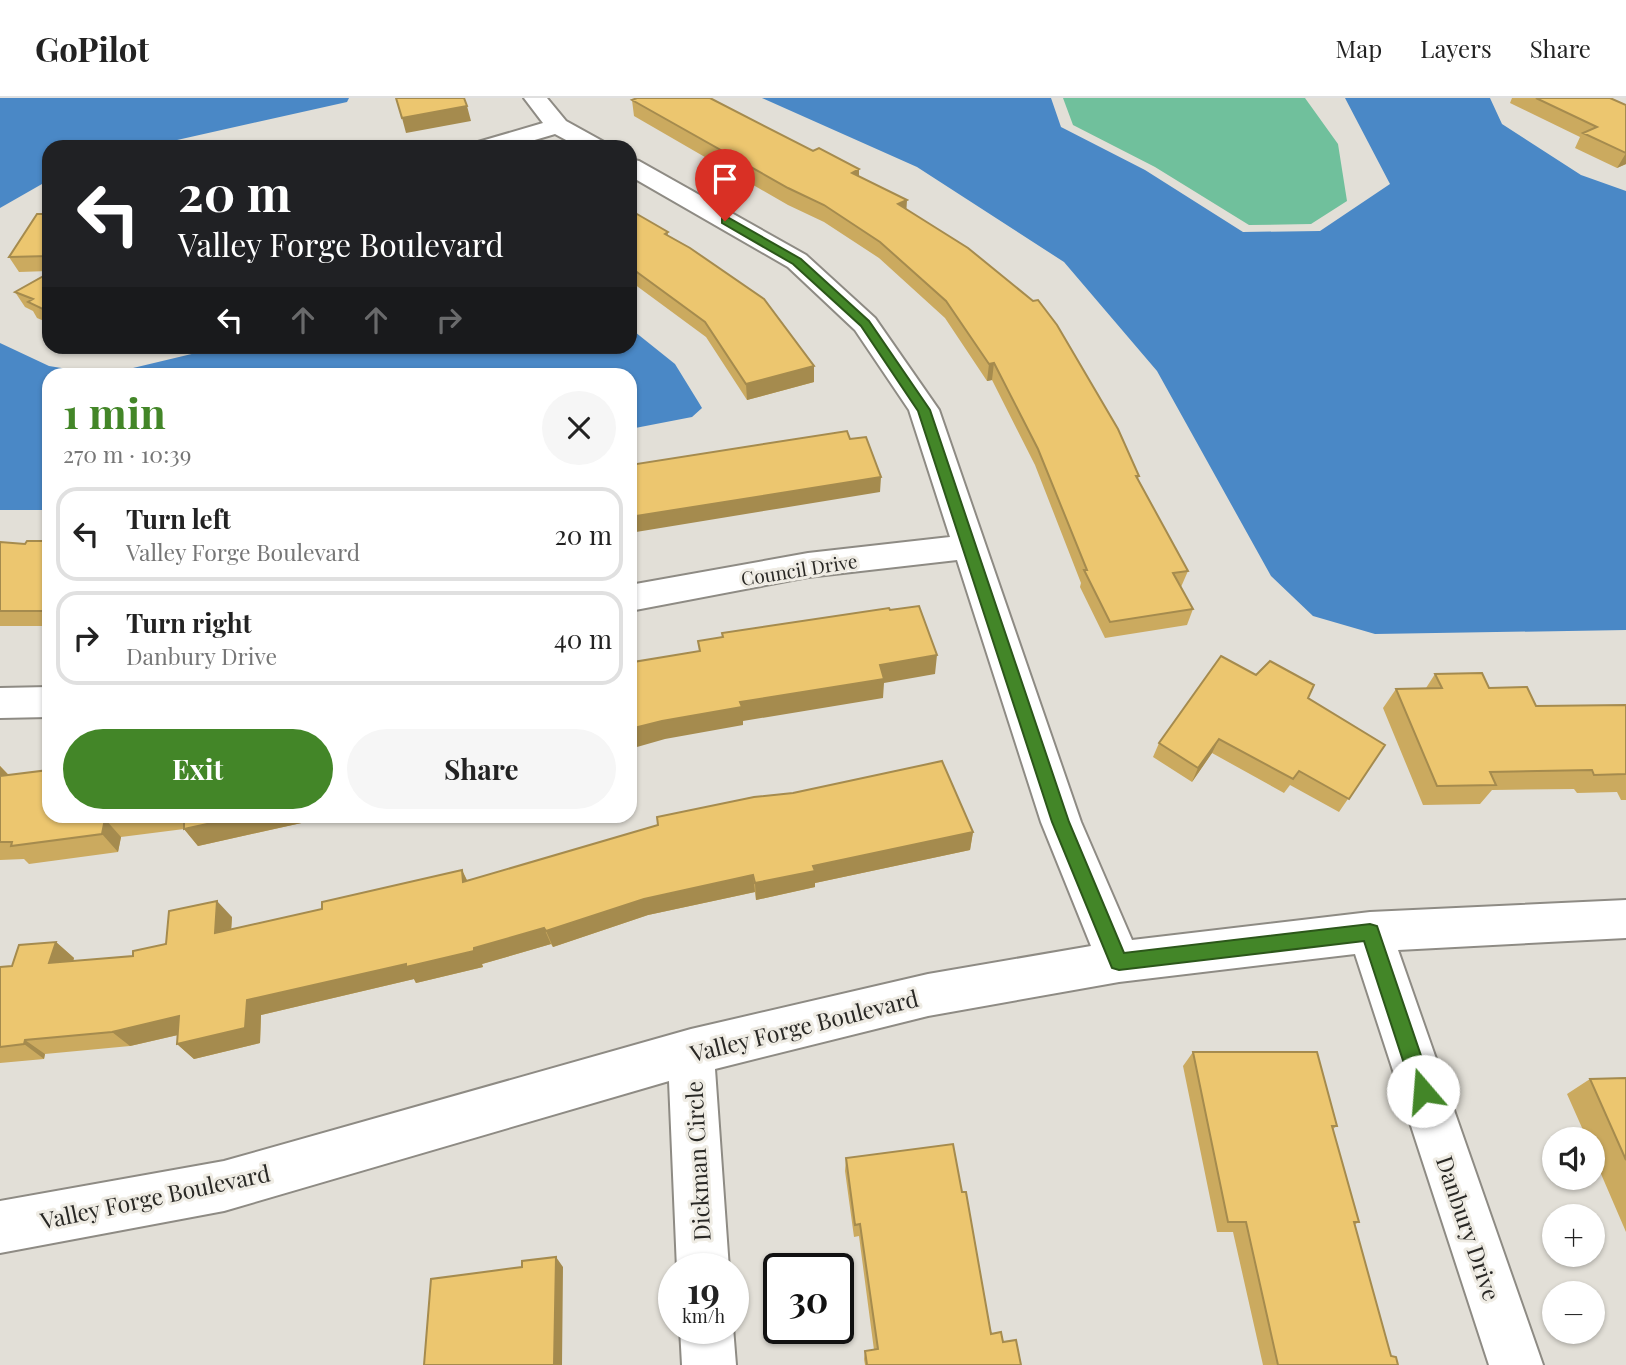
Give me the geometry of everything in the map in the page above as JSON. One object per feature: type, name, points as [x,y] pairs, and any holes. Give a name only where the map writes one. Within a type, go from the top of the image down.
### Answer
[{"type":"street","points":[[535,98],[558,126],[583,140]]},
{"type":"street","points":[[510,140],[558,126]]},
{"type":"street","points":[[637,170],[797,261],[865,324],[924,410],[1061,822],[1119,962]]},
{"type":"street","name":"Council Drive","points":[[637,597],[808,565],[970,547]]},
{"type":"street","points":[[0,703],[42,702]]},
{"type":"street","name":"Valley Forge Boulevard","points":[[0,1227],[224,1186],[691,1052],[928,995],[1119,962],[1370,932],[1626,919]]},
{"type":"street","name":"Danbury Drive","points":[[1370,932],[1516,1365]]},
{"type":"street","name":"Dickman Circle","points":[[691,1052],[702,1253]]},
{"type":"street","points":[[708,1344],[709,1365]]},
{"type":"green space","points":[[1063,98],[1305,98],[1338,144],[1347,201],[1311,224],[1249,225],[1155,167],[1073,125]]},
{"type":"water","points":[[0,98],[349,98],[347,102],[177,140],[42,140],[42,184],[0,208]]},
{"type":"water","points":[[762,98],[1051,98],[1061,127],[1145,170],[1243,232],[1320,231],[1390,184],[1345,98],[1490,98],[1502,124],[1581,175],[1626,191],[1626,630],[1375,634],[1313,616],[1271,576],[1157,371],[1064,262],[917,167]]},
{"type":"water","points":[[637,334],[675,364],[702,408],[692,417],[637,428],[637,368],[133,368],[192,354],[637,354]]},
{"type":"water","points":[[0,343],[49,366],[61,368],[42,368],[42,510],[0,510]]},
{"type":"building","points":[[396,98],[464,98],[467,106],[402,118]]},
{"type":"building","points":[[710,98],[813,151],[819,148],[859,169],[852,173],[907,200],[898,204],[968,248],[1033,301],[1038,300],[1057,325],[1118,429],[1139,476],[1136,476],[1188,571],[1173,573],[1193,609],[1110,622],[1084,570],[1087,570],[1038,449],[994,363],[989,364],[946,301],[880,242],[824,205],[788,188],[632,100]]},
{"type":"building","points":[[1536,98],[1610,98],[1626,105],[1626,153],[1583,133],[1597,127]]},
{"type":"building","points":[[37,214],[42,214],[42,256],[9,257]]},
{"type":"building","points":[[637,214],[668,232],[665,234],[764,299],[814,366],[746,384],[705,322],[637,272]]},
{"type":"building","points":[[42,277],[42,309],[28,302],[33,299],[15,292]]},
{"type":"building","points":[[847,431],[850,439],[866,437],[881,477],[637,516],[637,464]]},
{"type":"building","points":[[27,541],[42,541],[42,611],[0,611],[0,542],[25,544]]},
{"type":"building","points":[[919,606],[937,655],[880,665],[884,679],[740,702],[742,707],[637,727],[637,661],[700,651],[698,641],[723,637],[722,633],[889,608]]},
{"type":"building","points":[[1221,656],[1256,675],[1270,661],[1314,685],[1308,698],[1385,745],[1349,799],[1299,771],[1293,779],[1219,739],[1198,768],[1159,743]]},
{"type":"building","points":[[1482,673],[1489,688],[1527,687],[1536,706],[1626,705],[1626,774],[1594,775],[1592,770],[1490,772],[1496,785],[1437,786],[1396,689],[1442,688],[1435,674]]},
{"type":"building","points":[[942,761],[973,832],[813,866],[815,871],[755,883],[753,875],[644,899],[546,931],[544,928],[474,948],[474,951],[247,1000],[245,1028],[177,1044],[179,1016],[112,1032],[25,1040],[24,1044],[0,1047],[0,967],[12,966],[19,945],[56,942],[49,963],[133,956],[133,951],[166,944],[169,911],[217,901],[215,933],[322,909],[322,902],[462,870],[463,882],[658,825],[657,817],[754,797],[793,793]]},
{"type":"building","points":[[42,771],[42,823],[104,823],[102,834],[11,846],[12,842],[0,842],[0,776]]},
{"type":"building","points":[[184,823],[212,823],[184,829]]},
{"type":"building","points":[[1193,1052],[1317,1052],[1337,1126],[1332,1126],[1359,1222],[1354,1222],[1391,1356],[1396,1357],[1398,1365],[1278,1365],[1246,1222],[1228,1222]]},
{"type":"building","points":[[1626,1078],[1626,1160],[1590,1079]]},
{"type":"building","points":[[953,1144],[962,1192],[966,1192],[991,1334],[1001,1332],[1003,1342],[1016,1340],[1021,1365],[867,1365],[865,1351],[878,1349],[860,1224],[855,1225],[846,1158]]},
{"type":"building","points":[[556,1257],[554,1365],[424,1365],[431,1279],[522,1267],[522,1261]]},
{"type":"route","points":[[725,221],[797,261],[865,324],[924,410],[1061,822],[1119,962],[1370,932],[1423,1091]]}]
